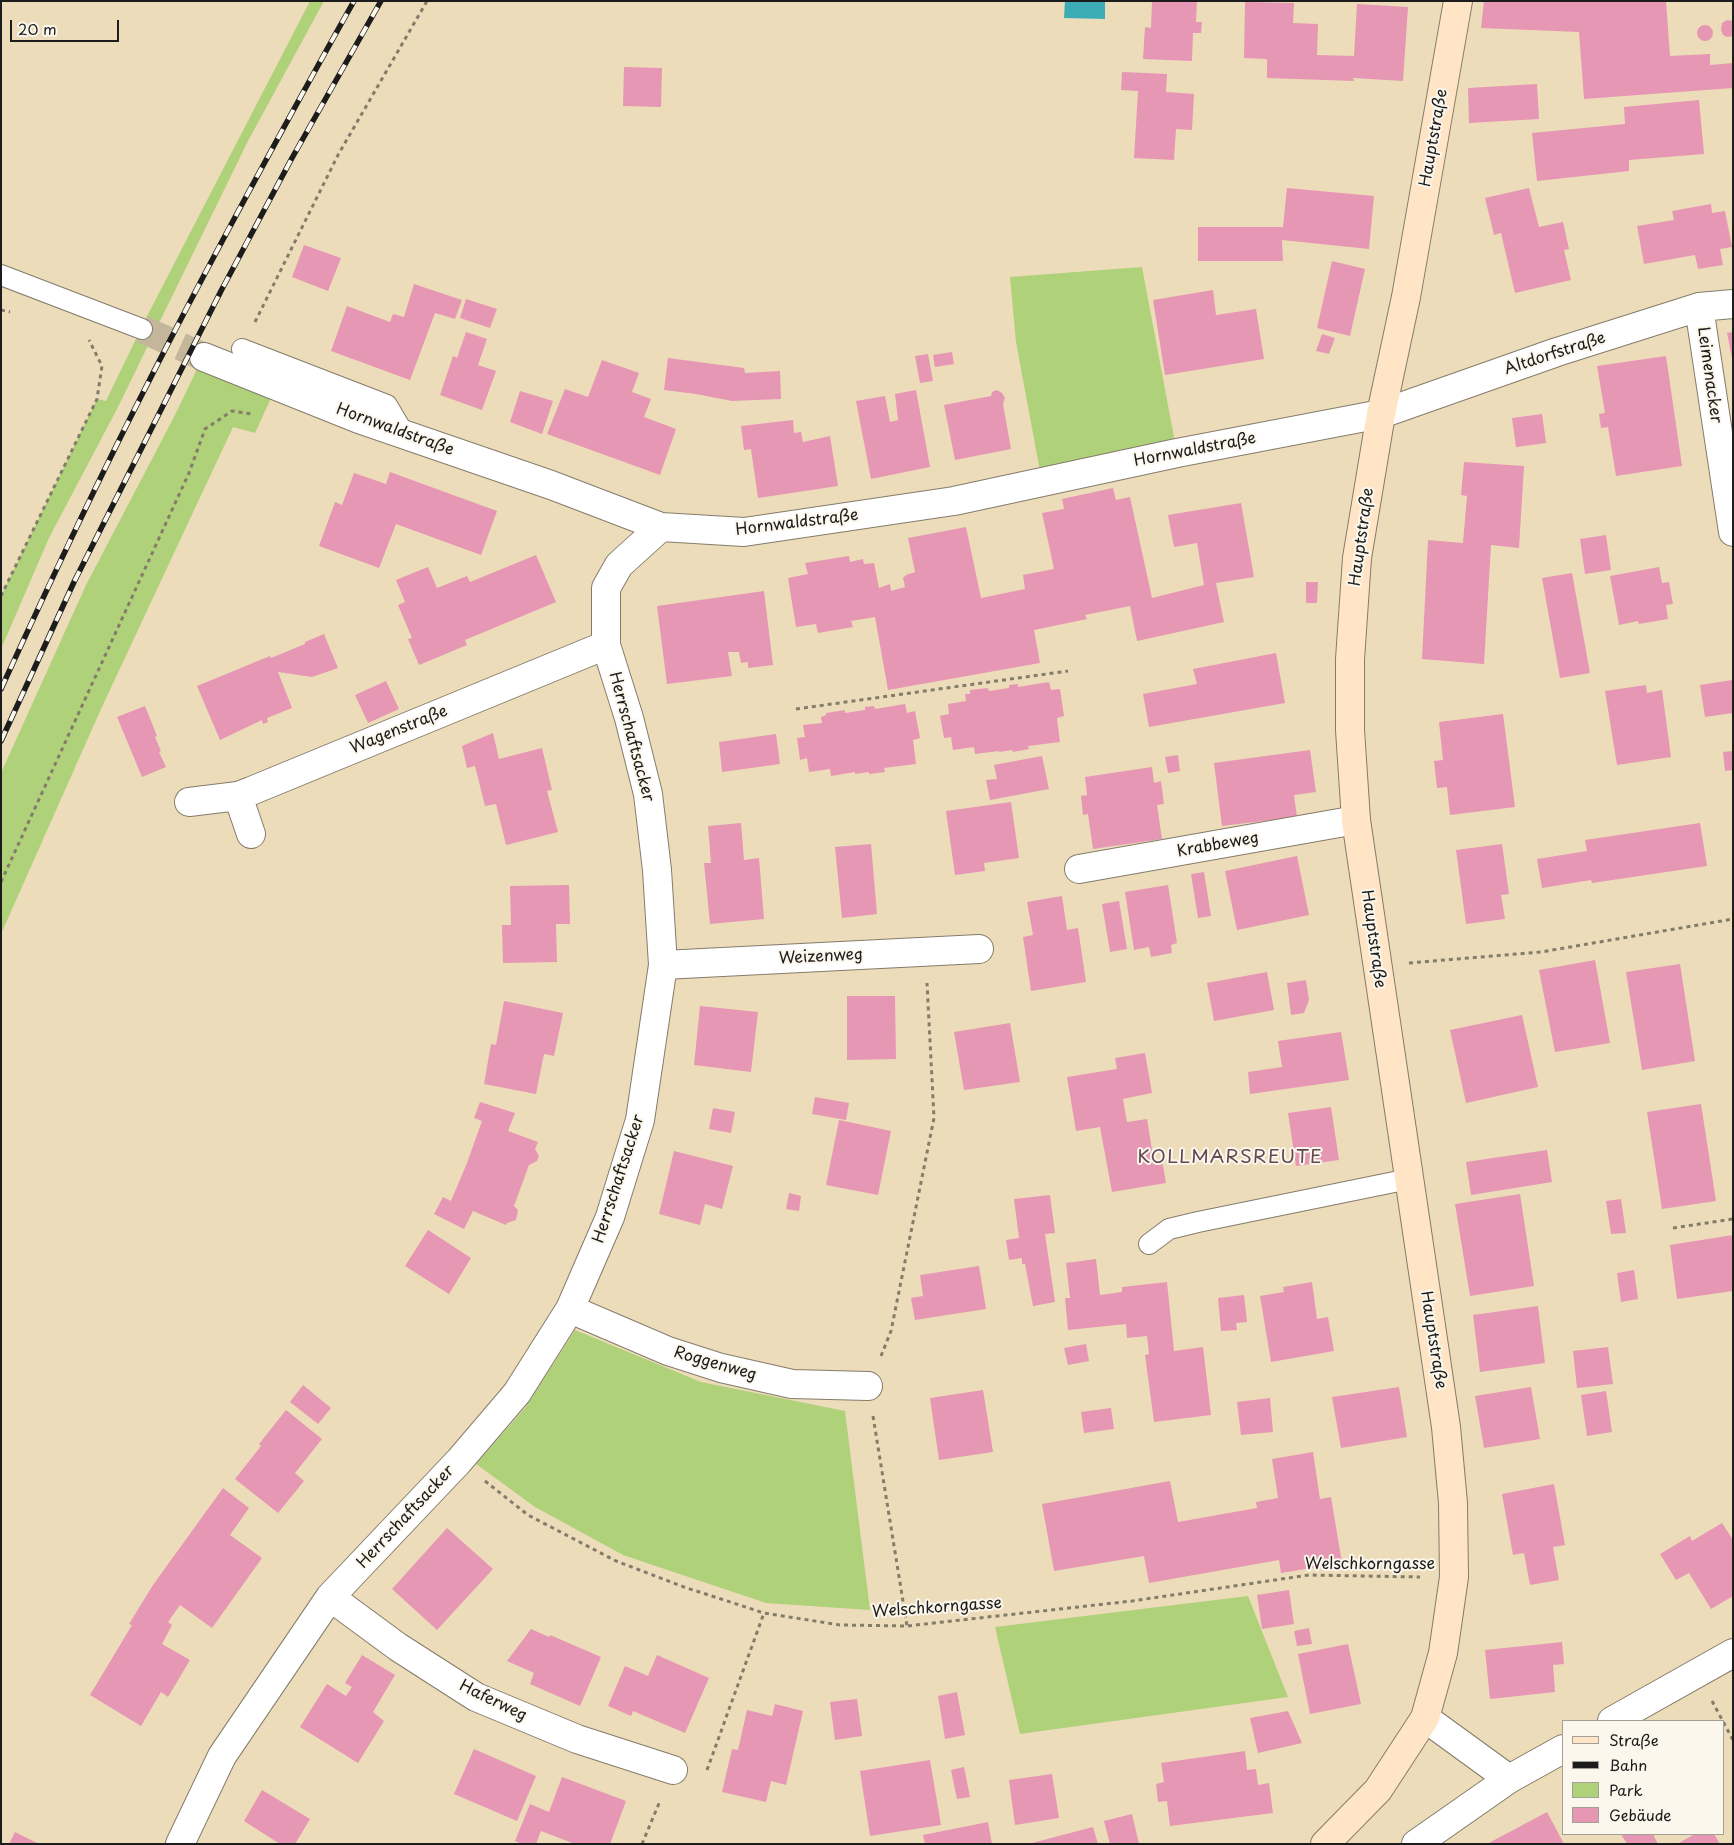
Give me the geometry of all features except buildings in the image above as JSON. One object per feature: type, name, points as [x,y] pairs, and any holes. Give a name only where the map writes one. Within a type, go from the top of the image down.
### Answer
[{"type":"main road","name":"Hauptstraße","points":[[1325,1844],[1378,1790],[1425,1718],[1443,1653],[1454,1577],[1453,1503],[1446,1427],[1356,820],[1350,730],[1351,621],[1357,558],[1381,414],[1406,297],[1458,1]]},
{"type":"street","name":"Altdorfstraße","points":[[1381,414],[1557,352],[1699,307],[1733,304]]},
{"type":"street","name":"Leimenacker","points":[[1699,307],[1733,532]]},
{"type":"street","name":"Hornwaldstraße","points":[[204,357],[359,419],[551,485],[660,527],[744,532],[954,501],[1177,453],[1381,414]]},
{"type":"street","name":"Herrschaftsacker","points":[[180,1844],[222,1756],[330,1597],[459,1461],[517,1392],[570,1309],[610,1217],[640,1120],[663,965],[657,870],[648,794],[629,718],[606,645],[606,588],[619,565],[660,527]]},
{"type":"street","name":"Wagenstraße","points":[[189,802],[238,796],[606,645]]},
{"type":"street","points":[[238,796],[251,834]]},
{"type":"street","name":"Krabbeweg","points":[[1079,869],[1356,820]]},
{"type":"street","name":"Weizenweg","points":[[663,965],[979,949]]},
{"type":"street","name":"Roggenweg","points":[[570,1309],[668,1351],[721,1368],[792,1384],[868,1386]]},
{"type":"street","name":"Haferweg","points":[[330,1597],[398,1647],[476,1697],[577,1739],[673,1770]]},
{"type":"street","points":[[1614,1720],[1733,1653]]},
{"type":"street","points":[[1425,1718],[1509,1779]]},
{"type":"street","points":[[1416,1844],[1509,1779],[1562,1750]]},
{"type":"lane","points":[[1,275],[142,329]]},
{"type":"lane","points":[[242,349],[387,405],[404,434]]},
{"type":"lane","points":[[1149,1244],[1169,1229],[1408,1179]]},
{"type":"path","points":[[242,349],[338,155],[427,1]]},
{"type":"path","points":[[1,596],[97,398],[102,366],[86,334]]},
{"type":"path","points":[[1,882],[189,473],[205,429],[232,411],[255,414]]},
{"type":"path","points":[[796,709],[1068,671]]},
{"type":"path","points":[[1377,966],[1541,952],[1733,919]]},
{"type":"path","points":[[907,1626],[868,1386],[891,1331],[910,1229],[934,1118],[925,952]]},
{"type":"path","points":[[1673,1228],[1733,1219]]},
{"type":"path","name":"Welschkorngasse","points":[[459,1461],[528,1514],[616,1561],[684,1587],[764,1612],[840,1625],[907,1626],[1132,1601],[1309,1575],[1454,1577]]},
{"type":"path","points":[[642,1844],[673,1770],[704,1779],[764,1612]]},
{"type":"path","points":[[1698,1674],[1722,1720]]},
{"type":"path","points":[[1724,1723],[1733,1740]]},
{"type":"green space","points":[[310,1],[324,1],[248,141],[118,407],[49,538],[1,649],[1,596],[97,399],[106,401],[145,320]]},
{"type":"green space","points":[[1142,267],[1177,453],[1042,482],[1016,342],[1010,277]]},
{"type":"green space","points":[[198,367],[272,396],[255,433],[233,427],[101,709],[1,934],[1,773],[86,585],[174,417]]},
{"type":"green space","points":[[575,1330],[701,1382],[845,1411],[870,1610],[766,1603],[623,1555],[535,1507],[476,1464],[525,1408]]},
{"type":"green space","points":[[1248,1596],[1288,1697],[1020,1734],[995,1627]]},
{"type":"water","points":[[1065,1],[1105,1],[1105,19],[1064,18]]},
{"type":"tunnel","points":[[142,329],[204,357]]},
{"type":"railway","points":[[1,689],[74,532],[151,377],[200,282],[354,1]]},
{"type":"railway","points":[[1,741],[74,582],[222,289],[292,158],[381,1]]},
{"type":"district","name":"KOLLMARSREUTE","points":[[1230,1158]]}]
